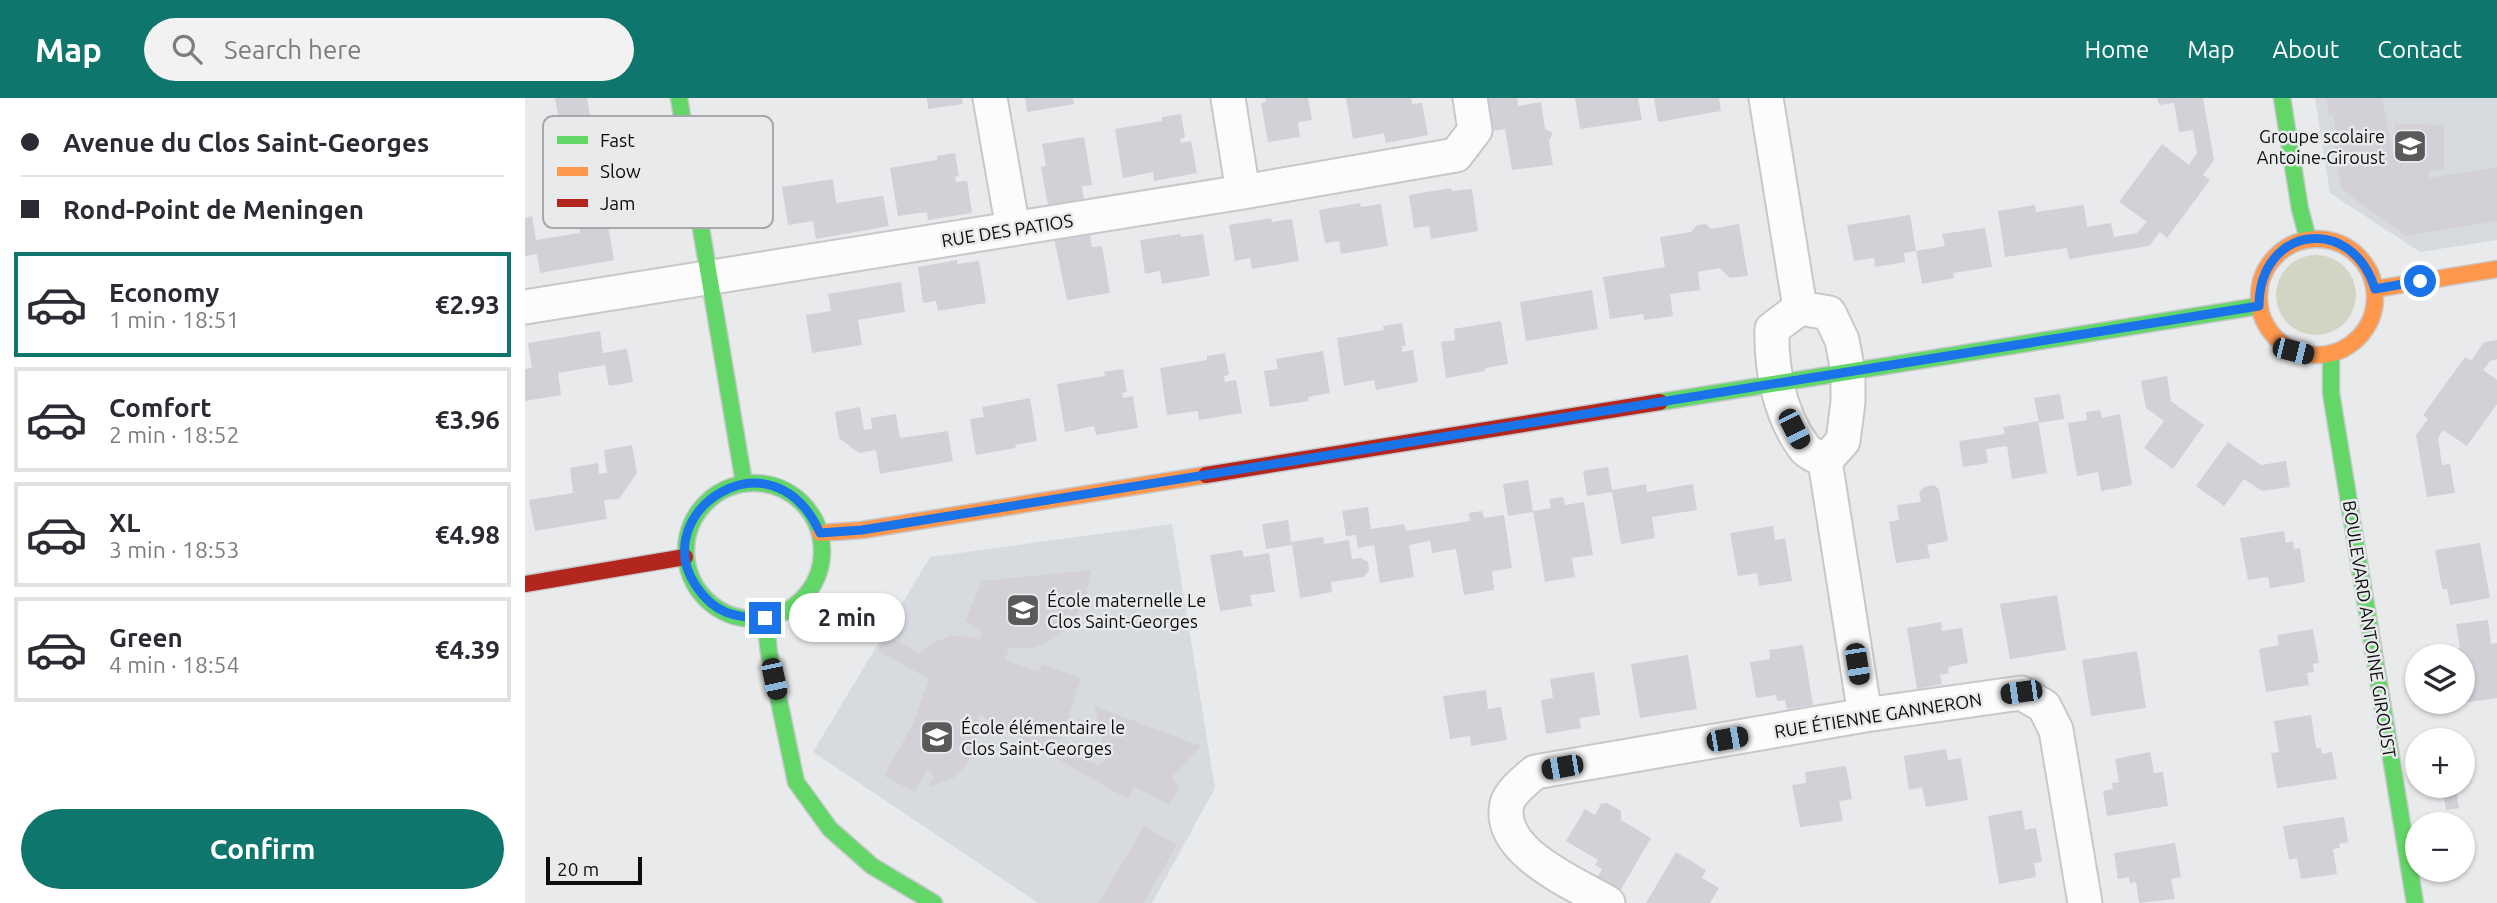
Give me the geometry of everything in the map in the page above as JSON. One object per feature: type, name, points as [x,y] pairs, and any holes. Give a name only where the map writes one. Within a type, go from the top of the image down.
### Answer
[{"type":"street","points":[[679,98],[682,116]]},
{"type":"street","points":[[990,98],[1013,229]]},
{"type":"street","points":[[1228,98],[1243,192]]},
{"type":"street","points":[[1766,98],[1800,308]]},
{"type":"street","points":[[2282,98],[2300,209],[2308,239]]},
{"type":"street","name":"RUE DES PATIOS","points":[[525,307],[1243,192],[1456,155],[1473,114]]},
{"type":"street","points":[[701,228],[744,483]]},
{"type":"street","points":[[2308,239],[2327,239],[2345,246],[2360,257],[2370,273],[2375,289],[2375,307],[2369,323],[2353,342],[2331,354],[2312,355],[2293,351],[2277,340],[2265,325],[2259,306],[2259,288],[2265,271],[2275,256],[2290,244],[2308,239]]},
{"type":"street","points":[[2375,289],[2497,269]]},
{"type":"street","points":[[820,533],[875,528],[2259,306]]},
{"type":"street","points":[[1825,461],[1843,442],[1848,372],[1842,340],[1829,313],[1800,308],[1772,329],[1771,352],[1784,411],[1804,448],[1825,461],[1865,715]]},
{"type":"street","name":"BOULEVARD ANTOINE GIROUST","points":[[2331,354],[2331,393],[2415,903]]},
{"type":"street","points":[[744,483],[764,483],[799,499],[812,515],[820,533],[822,555],[817,578],[805,597],[787,611],[765,618],[743,618],[722,611],[704,598],[691,579],[685,557],[687,537],[694,517],[707,501],[724,490],[744,483]]},
{"type":"street","points":[[525,584],[685,557]]},
{"type":"street","points":[[765,618],[769,653],[796,782],[830,829],[872,866],[934,903]]},
{"type":"street","name":"RUE ÉTIENNE GANNERON","points":[[1608,903],[1532,858],[1508,827],[1507,803],[1518,787],[1535,772],[1865,715],[2021,692],[2044,706],[2056,730],[2085,903]]},
{"type":"shaded area","name":"Groupe scolaire Antoine-Giroust","points":[[2315,98],[2497,98],[2497,240],[2420,252],[2330,193]]},
{"type":"shaded area","points":[[1172,524],[1215,788],[1152,903],[1038,903],[813,752],[930,557]]},
{"type":"green space","points":[[2316,255],[2331,258],[2344,267],[2353,280],[2356,295],[2353,310],[2344,323],[2331,332],[2316,335],[2301,332],[2288,323],[2279,310],[2276,295],[2279,280],[2288,267],[2301,258]]},
{"type":"building","points":[[555,98],[587,98],[590,115],[558,116]]},
{"type":"building","points":[[927,98],[962,98],[963,104],[928,109]]},
{"type":"building","points":[[1025,98],[1073,98],[1074,104],[1027,112]]},
{"type":"building","points":[[1265,98],[1308,98],[1312,120],[1298,122],[1300,137],[1268,142],[1261,103],[1266,102]]},
{"type":"building","points":[[1346,98],[1411,98],[1412,104],[1422,103],[1428,135],[1386,143],[1384,133],[1353,139]]},
{"type":"building","points":[[1487,98],[1517,98],[1518,106],[1541,102],[1545,129],[1553,133],[1549,141],[1553,165],[1512,170],[1505,129],[1492,131]]},
{"type":"building","points":[[1575,98],[1638,98],[1642,120],[1580,129]]},
{"type":"building","points":[[1654,98],[1719,98],[1721,111],[1658,122]]},
{"type":"building","points":[[2157,98],[2203,98],[2214,160],[2203,175],[2210,180],[2167,238],[2160,232],[2149,246],[2069,259],[2067,248],[2005,257],[1998,211],[2035,205],[2036,212],[2084,205],[2087,227],[2111,223],[2114,237],[2137,233],[2147,222],[2119,202],[2162,144],[2189,165],[2197,153],[2193,130],[2179,132],[2174,103],[2159,105]]},
{"type":"building","name":"Groupe scolaire Antoine-Giroust","points":[[2326,98],[2382,98],[2393,152],[2396,152],[2395,124],[2444,125],[2444,170],[2429,171],[2429,178],[2497,167],[2497,221],[2406,236],[2341,189],[2333,137],[2337,137],[2333,115],[2329,116]]},
{"type":"building","points":[[1181,114],[1185,137],[1180,139],[1181,143],[1191,141],[1197,173],[1154,181],[1153,172],[1123,178],[1115,129],[1162,121],[1162,117]]},
{"type":"building","points":[[1084,137],[1092,185],[1082,186],[1084,199],[1048,205],[1041,167],[1046,166],[1042,144]]},
{"type":"building","points":[[955,153],[959,176],[955,177],[956,182],[967,181],[972,213],[928,220],[927,212],[898,216],[890,168],[937,160],[937,156]]},
{"type":"building","points":[[833,179],[836,203],[883,196],[889,226],[816,239],[813,221],[788,225],[782,187]]},
{"type":"building","points":[[1451,188],[1452,191],[1472,189],[1478,231],[1431,239],[1429,226],[1414,228],[1409,195]]},
{"type":"building","points":[[1360,203],[1361,207],[1381,204],[1388,246],[1341,254],[1339,241],[1325,243],[1319,210]]},
{"type":"building","points":[[1910,215],[1916,251],[1904,253],[1905,262],[1875,267],[1874,258],[1854,261],[1847,225]]},
{"type":"building","points":[[532,216],[536,240],[580,233],[579,228],[608,228],[614,260],[540,273],[537,254],[525,256],[525,218]]},
{"type":"building","points":[[1271,218],[1272,222],[1292,219],[1299,261],[1252,269],[1250,258],[1235,261],[1229,225]]},
{"type":"building","points":[[1706,224],[1711,229],[1739,224],[1748,276],[1730,278],[1720,268],[1698,272],[1700,290],[1670,294],[1673,316],[1644,320],[1643,314],[1610,319],[1603,277],[1665,267],[1660,237],[1691,232],[1697,225]]},
{"type":"building","points":[[1985,228],[1992,267],[1953,273],[1954,278],[1922,284],[1916,251],[1945,246],[1942,234]]},
{"type":"building","points":[[1090,233],[1092,247],[1102,246],[1110,293],[1067,300],[1054,238]]},
{"type":"building","points":[[1180,234],[1181,237],[1203,234],[1210,276],[1162,284],[1160,271],[1145,274],[1140,240]]},
{"type":"building","points":[[957,260],[957,264],[979,261],[986,303],[938,311],[936,301],[923,303],[918,267]]},
{"type":"building","points":[[901,282],[905,312],[858,320],[862,345],[812,353],[806,315],[831,311],[828,294]]},
{"type":"building","points":[[1592,290],[1598,329],[1526,341],[1520,302]]},
{"type":"building","points":[[1501,321],[1508,364],[1446,378],[1441,342],[1455,340],[1454,329]]},
{"type":"building","points":[[1402,323],[1406,346],[1402,346],[1402,352],[1413,350],[1418,382],[1376,390],[1374,380],[1344,386],[1337,338],[1384,330],[1383,326]]},
{"type":"building","points":[[600,331],[603,353],[627,349],[633,382],[609,386],[605,365],[558,373],[561,395],[525,401],[525,369],[532,368],[528,343]]},
{"type":"building","points":[[2497,340],[2497,359],[2490,361],[2483,370],[2497,380],[2497,404],[2467,446],[2443,430],[2438,438],[2442,465],[2450,464],[2455,493],[2427,497],[2416,435],[2428,419],[2423,415],[2465,357],[2471,361],[2484,342]]},
{"type":"building","points":[[1323,351],[1330,393],[1308,397],[1309,401],[1270,407],[1264,371],[1278,369],[1276,359]]},
{"type":"building","points":[[1225,353],[1229,375],[1224,376],[1225,382],[1236,380],[1242,413],[1199,420],[1198,411],[1167,415],[1160,368],[1207,360],[1207,356]]},
{"type":"building","points":[[1123,369],[1127,392],[1122,393],[1123,398],[1133,396],[1138,428],[1096,435],[1094,426],[1065,432],[1057,384],[1105,376],[1104,372]]},
{"type":"building","points":[[2167,376],[2171,401],[2204,425],[2173,469],[2144,448],[2164,421],[2146,408],[2141,381]]},
{"type":"building","points":[[2060,394],[2064,419],[2039,423],[2034,398]]},
{"type":"building","points":[[1030,398],[1037,441],[1015,445],[1016,448],[976,455],[970,419],[984,417],[982,407]]},
{"type":"building","points":[[860,407],[864,430],[872,429],[871,418],[896,414],[900,438],[948,431],[953,461],[880,474],[876,450],[859,453],[839,438],[835,412]]},
{"type":"building","points":[[2100,410],[2102,418],[2120,414],[2132,485],[2101,491],[2098,472],[2077,476],[2068,423],[2087,420],[2086,412]]},
{"type":"building","points":[[2038,421],[2047,473],[2012,479],[2007,446],[1986,449],[1988,463],[1963,467],[1959,441],[2005,434],[2003,427]]},
{"type":"building","points":[[2228,442],[2261,465],[2286,461],[2290,487],[2262,491],[2244,479],[2224,506],[2196,486]]},
{"type":"building","points":[[632,445],[637,473],[619,499],[604,500],[607,519],[535,531],[529,500],[573,493],[570,468],[598,463],[599,474],[607,473],[604,450]]},
{"type":"building","points":[[1608,467],[1612,490],[1646,484],[1647,492],[1693,484],[1697,510],[1652,517],[1655,538],[1621,544],[1612,492],[1587,496],[1583,471]]},
{"type":"building","points":[[1528,480],[1533,512],[1508,516],[1503,484]]},
{"type":"building","points":[[1934,485],[1939,489],[1948,541],[1927,545],[1930,558],[1896,563],[1889,522],[1899,520],[1897,505],[1921,502],[1919,492],[1924,487]]},
{"type":"building","points":[[1563,497],[1565,505],[1584,502],[1593,555],[1572,558],[1575,577],[1545,582],[1533,511],[1551,508],[1549,499]]},
{"type":"building","points":[[1368,507],[1371,529],[1404,524],[1406,531],[1470,521],[1469,513],[1482,511],[1484,518],[1504,515],[1512,568],[1492,571],[1494,590],[1464,595],[1456,549],[1432,553],[1430,541],[1409,545],[1414,577],[1380,583],[1374,545],[1358,548],[1356,535],[1346,536],[1342,511]]},
{"type":"building","points":[[1288,520],[1291,542],[1323,537],[1324,544],[1349,540],[1352,559],[1361,558],[1368,562],[1369,570],[1364,577],[1331,582],[1332,592],[1300,598],[1292,545],[1266,549],[1262,524]]},
{"type":"building","points":[[1773,526],[1775,540],[1785,538],[1792,581],[1759,586],[1757,573],[1738,576],[1730,533]]},
{"type":"building","points":[[2284,531],[2286,543],[2293,541],[2294,549],[2300,548],[2305,582],[2270,588],[2268,577],[2248,580],[2240,538]]},
{"type":"building","points":[[2480,543],[2490,598],[2450,605],[2447,589],[2442,589],[2435,550]]},
{"type":"building","points":[[1242,550],[1244,557],[1269,553],[1275,592],[1250,595],[1252,606],[1220,611],[1210,555]]},
{"type":"building","points":[[1091,570],[1085,600],[1068,629],[1044,644],[1031,648],[1009,648],[1005,660],[1039,672],[1042,664],[1081,678],[1060,743],[1098,765],[1107,759],[1094,706],[1201,746],[1172,777],[1179,789],[1169,805],[1134,786],[1128,799],[978,714],[979,732],[974,749],[966,766],[955,777],[929,787],[934,774],[927,769],[915,792],[884,776],[913,724],[929,679],[878,651],[886,635],[919,653],[930,644],[953,635],[980,639],[983,633],[965,621],[982,581]]},
{"type":"building","points":[[2057,595],[2066,650],[2010,659],[2000,604]]},
{"type":"building","points":[[2488,620],[2491,644],[2497,643],[2497,698],[2475,701],[2475,644],[2459,644],[2456,624]]},
{"type":"building","points":[[1941,622],[1942,631],[1962,628],[1968,663],[1948,667],[1949,673],[1940,675],[1942,684],[1917,689],[1907,628]]},
{"type":"building","points":[[2313,629],[2319,663],[2313,664],[2314,672],[2307,673],[2309,685],[2266,692],[2259,649],[2279,645],[2277,635]]},
{"type":"building","points":[[1803,645],[1813,705],[1787,709],[1785,700],[1777,701],[1776,695],[1756,698],[1750,662],[1770,659],[1769,650]]},
{"type":"building","points":[[2137,651],[2146,708],[2091,716],[2082,660]]},
{"type":"building","points":[[1688,655],[1697,709],[1640,718],[1631,664]]},
{"type":"building","points":[[1594,672],[1600,715],[1579,718],[1581,728],[1546,734],[1541,700],[1553,698],[1550,679]]},
{"type":"building","points":[[1486,690],[1488,709],[1501,707],[1507,740],[1471,746],[1470,736],[1450,739],[1443,696]]},
{"type":"building","points":[[2311,715],[2316,748],[2321,748],[2322,754],[2332,752],[2337,779],[2277,788],[2271,753],[2279,752],[2274,721]]},
{"type":"building","points":[[1946,749],[1948,760],[1961,758],[1968,800],[1926,807],[1922,787],[1909,790],[1904,756]]},
{"type":"building","points":[[2150,752],[2154,773],[2163,772],[2168,806],[2107,816],[2103,791],[2113,789],[2112,783],[2119,782],[2115,759]]},
{"type":"building","points":[[1846,766],[1852,799],[1839,801],[1843,821],[1800,827],[1792,785],[1806,783],[1805,772]]},
{"type":"building","points":[[2444,798],[2457,798],[2459,808],[2446,810]]},
{"type":"building","points":[[1607,803],[1621,811],[1621,820],[1651,838],[1620,891],[1597,878],[1602,869],[1595,865],[1598,860],[1566,841],[1585,809],[1595,815],[1601,804]]},
{"type":"building","points":[[2022,810],[2025,830],[2036,828],[2042,862],[2034,863],[2036,877],[1999,884],[1988,816]]},
{"type":"building","points":[[2344,817],[2348,842],[2333,849],[2337,874],[2301,879],[2297,858],[2289,860],[2283,826]]},
{"type":"building","points":[[1144,826],[1177,845],[1143,903],[1099,903]]},
{"type":"building","points":[[2175,843],[2181,877],[2171,879],[2175,899],[2139,903],[2136,882],[2130,883],[2129,877],[2118,879],[2114,853]]},
{"type":"building","points":[[1676,852],[1706,870],[1702,878],[1719,888],[1710,903],[1646,903]]},
{"type":"traffic: fast","points":[[679,98],[682,116]]},
{"type":"traffic: fast","points":[[2282,98],[2300,209],[2308,239]]},
{"type":"traffic: fast","points":[[701,228],[744,483]]},
{"type":"traffic: fast","points":[[1660,402],[2259,306]]},
{"type":"traffic: fast","points":[[2331,354],[2331,393],[2415,903]]},
{"type":"traffic: fast","points":[[754,483],[780,488],[802,503],[817,525],[822,551],[817,577],[802,599],[780,614],[754,619],[728,614],[706,599],[691,577],[686,551],[691,525],[706,503],[728,488],[754,483]]},
{"type":"traffic: fast","points":[[765,618],[769,653],[796,782],[830,829],[872,866],[934,903]]},
{"type":"traffic: slow","points":[[2317,239],[2339,243],[2358,256],[2371,275],[2375,297],[2371,319],[2358,338],[2339,351],[2317,355],[2295,351],[2276,338],[2263,319],[2259,297],[2263,275],[2276,256],[2295,243],[2317,239]]},
{"type":"traffic: slow","points":[[2375,289],[2497,269]]},
{"type":"traffic: slow","points":[[820,533],[862,530],[1206,475]]},
{"type":"traffic: jam","points":[[1206,475],[1660,402]]},
{"type":"traffic: jam","points":[[525,584],[685,557]]},
{"type":"place","name":"Groupe scolaire Antoine-Giroust","points":[[2410,146]]},
{"type":"place","name":"École maternelle Le Clos Saint-Georges","points":[[1023,610]]},
{"type":"place","name":"École élémentaire le Clos Saint-Georges","points":[[937,737]]},
{"type":"route","points":[[765,618],[743,618],[722,611],[704,598],[691,579],[685,557],[687,537],[694,517],[707,501],[724,490],[744,483],[764,483],[799,499],[812,515],[820,533],[862,530],[2259,306],[2259,288],[2265,271],[2275,256],[2290,244],[2308,239],[2327,239],[2345,246],[2360,257],[2370,273],[2375,289],[2420,281]]}]
